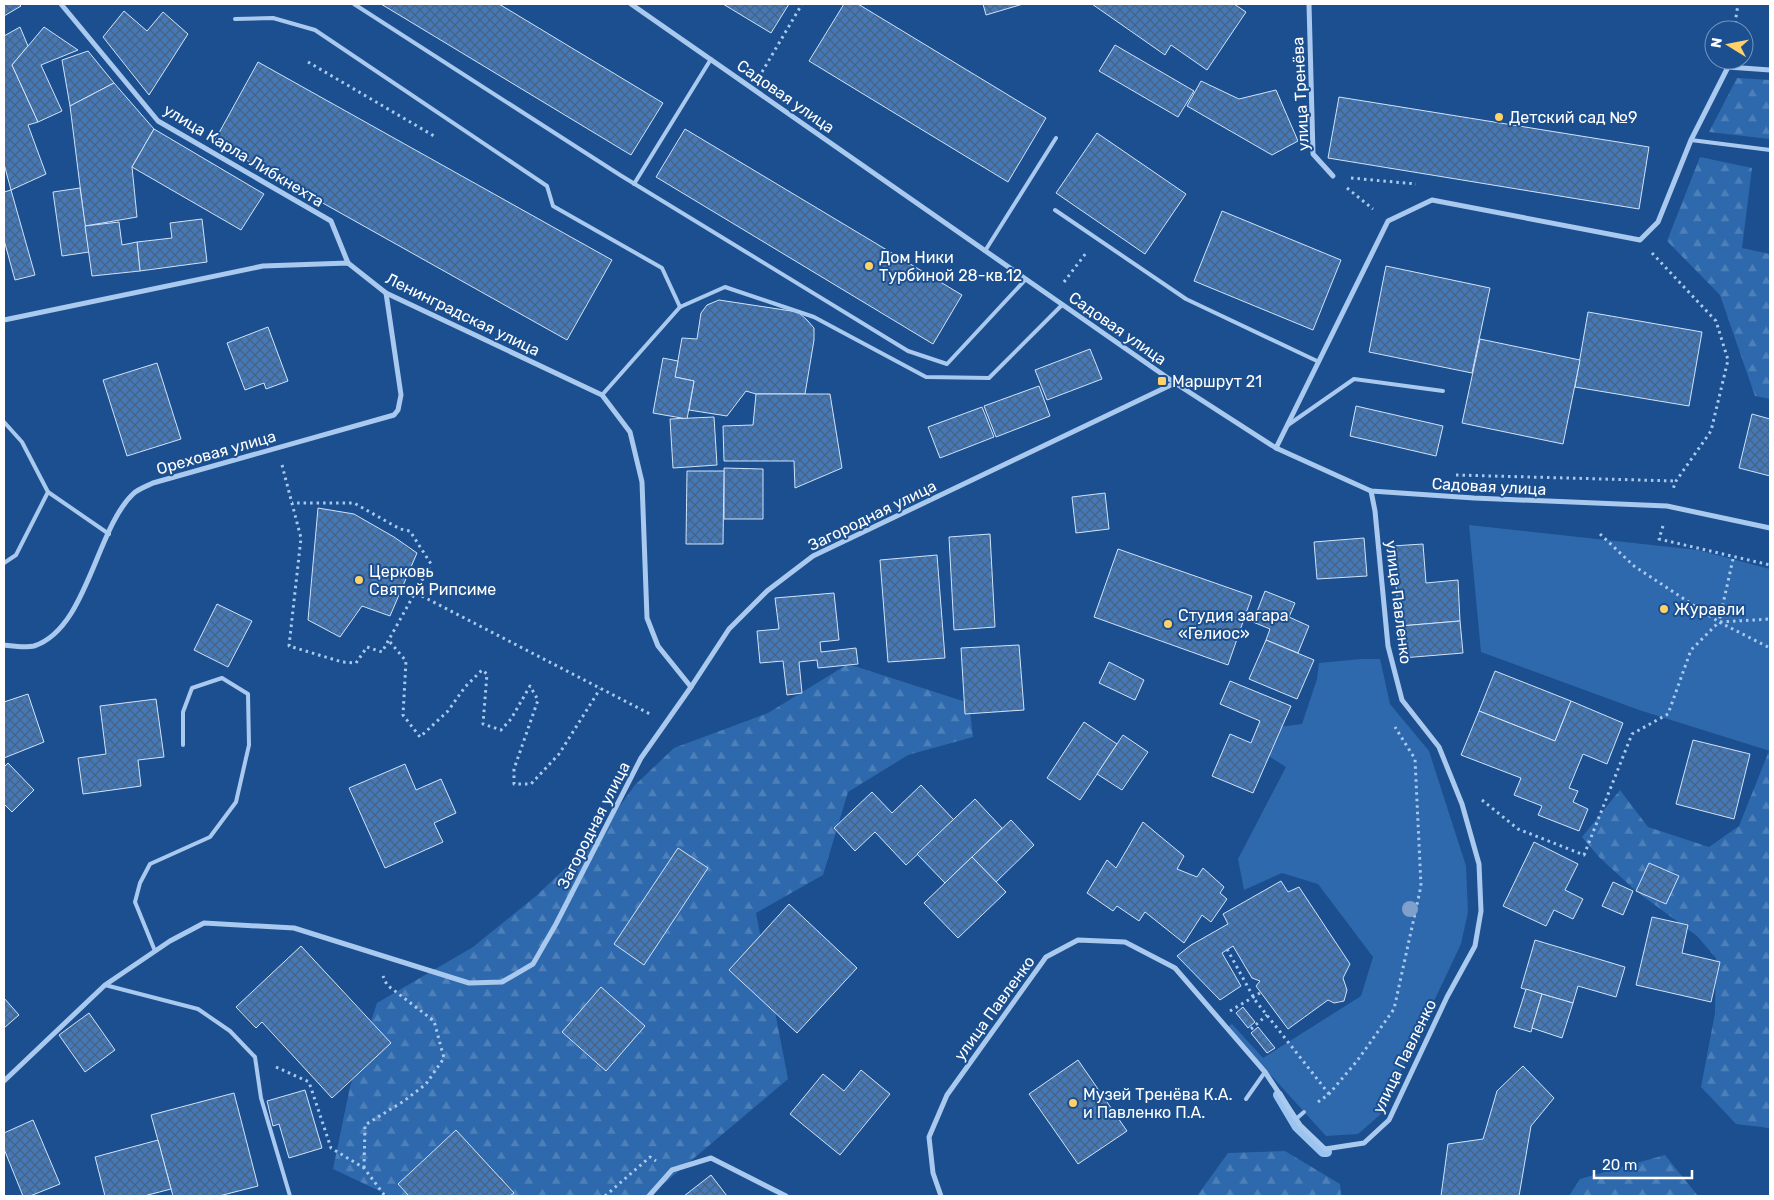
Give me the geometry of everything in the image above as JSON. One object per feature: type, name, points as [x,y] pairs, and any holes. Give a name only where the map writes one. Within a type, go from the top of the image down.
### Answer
[{"type":"street","name":"улица Карла Либкнехта","points":[[61,4],[158,121],[331,221],[348,263]]},
{"type":"street","name":"Садовая улица","points":[[631,4],[1175,383],[1276,448],[1371,491],[1474,498],[1667,506],[1770,528]]},
{"type":"street","name":"улица Тренёва","points":[[1308,4],[1313,154],[1332,176]]},
{"type":"street","points":[[1276,448],[1284,428],[1388,221],[1432,200],[1640,240],[1658,222],[1691,140],[1728,67],[1770,70]]},
{"type":"street","name":"Ленинградская улица","points":[[348,263],[386,293],[602,395],[630,432],[642,482],[647,618],[658,646],[691,687]]},
{"type":"street","points":[[4,320],[263,266],[348,263]]},
{"type":"street","name":"Ореховая улица","points":[[4,645],[34,646],[56,633],[74,609],[122,509],[134,493],[153,483],[394,415],[398,410],[402,396],[386,293]]},
{"type":"street","name":"Загородная улица","points":[[4,1081],[105,985],[155,951],[204,923],[294,928],[469,984],[502,982],[533,964],[556,924],[641,758],[691,687],[728,629],[767,591],[813,556],[1175,383]]},
{"type":"street","name":"улица Павленко","points":[[941,1196],[933,1174],[929,1137],[947,1095],[1046,957],[1078,940],[1125,942],[1175,968],[1265,1072],[1296,1119],[1325,1149],[1364,1143],[1390,1120],[1447,996],[1475,946],[1481,911],[1479,864],[1462,804],[1439,747],[1402,700],[1388,646],[1375,511],[1371,491]]},
{"type":"street","points":[[648,1196],[672,1170],[711,1158],[786,1196]]},
{"type":"lane","points":[[354,4],[634,184],[908,351],[947,364],[1026,279]]},
{"type":"lane","points":[[235,19],[274,18],[315,30],[547,186],[553,206],[662,268],[680,307]]},
{"type":"lane","points":[[634,184],[711,59]]},
{"type":"lane","points":[[985,251],[1056,138]]},
{"type":"lane","points":[[1691,140],[1770,150]]},
{"type":"lane","points":[[1054,210],[1186,299],[1317,362]]},
{"type":"lane","points":[[602,395],[680,307],[725,287],[814,317],[926,377],[990,378],[1062,305]]},
{"type":"lane","points":[[1284,428],[1354,380],[1444,391]]},
{"type":"lane","points":[[4,422],[22,442],[48,492],[110,534]]},
{"type":"lane","points":[[4,563],[16,556],[48,492]]},
{"type":"lane","points":[[155,951],[135,902],[140,883],[150,864],[210,837],[236,802],[249,745],[248,694],[222,678],[192,688],[183,712],[183,745]]},
{"type":"lane","points":[[105,985],[198,1009],[230,1031],[255,1057],[261,1098],[290,1196]]},
{"type":"lane","points":[[1246,1099],[1265,1072]]},
{"type":"lane","points":[[1296,1119],[1304,1112]]},
{"type":"path","points":[[752,89],[802,4]]},
{"type":"path","points":[[1736,20],[1738,4]]},
{"type":"path","points":[[308,62],[435,136]]},
{"type":"path","points":[[1332,176],[1388,221]]},
{"type":"path","points":[[1052,298],[1096,239]]},
{"type":"path","points":[[1640,240],[1716,321],[1728,360],[1710,431],[1676,481],[1667,506],[1659,539],[1770,565]]},
{"type":"path","points":[[277,448],[301,538],[289,646],[342,662],[356,663],[367,646],[382,652],[390,642],[431,564],[410,531],[400,529],[354,503],[292,503]]},
{"type":"path","points":[[1453,475],[1676,481]]},
{"type":"path","points":[[1600,534],[1634,566],[1719,622],[1770,648]]},
{"type":"path","points":[[1480,799],[1518,828],[1584,855],[1632,734],[1668,714],[1691,650],[1719,622],[1733,559]]},
{"type":"path","points":[[416,593],[666,722]]},
{"type":"path","points":[[1719,622],[1770,619]]},
{"type":"path","points":[[390,642],[406,661],[403,715],[420,737],[448,711],[465,687],[482,670],[487,674],[483,724],[501,730],[511,720],[530,686],[538,700],[514,769],[514,784],[531,784],[559,754],[600,688]]},
{"type":"path","points":[[1304,1112],[1329,1094],[1357,1061],[1394,1009],[1421,886],[1415,759],[1392,720]]},
{"type":"path","points":[[1227,950],[1255,1000],[1329,1094]]},
{"type":"path","points":[[364,1168],[365,1125],[404,1101],[426,1084],[444,1058],[434,1021],[387,985],[372,953]]},
{"type":"path","points":[[1230,1011],[1260,992]]},
{"type":"path","points":[[255,1057],[309,1082],[331,1148],[364,1168],[384,1196]]},
{"type":"path","points":[[605,1196],[650,1157],[672,1170]]},
{"type":"green space","points":[[1737,78],[1770,80],[1770,139],[1709,132]]},
{"type":"green space","points":[[1700,157],[1752,168],[1742,248],[1770,254],[1770,399],[1755,396],[1720,295],[1667,241]]},
{"type":"green space","points":[[1469,525],[1698,550],[1770,569],[1770,751],[1639,710],[1481,652]]},
{"type":"green space","points":[[1380,659],[1390,704],[1429,751],[1466,866],[1468,912],[1461,944],[1380,1115],[1358,1134],[1326,1136],[1227,1027],[1232,1024],[1263,1058],[1361,996],[1373,957],[1318,884],[1282,873],[1244,890],[1238,859],[1286,767],[1257,749],[1262,729],[1302,724],[1317,679],[1319,663]]},
{"type":"green space","points":[[848,664],[969,703],[973,737],[908,755],[848,792],[823,875],[756,913],[788,1079],[649,1196],[390,1196],[333,1169],[350,1087],[377,1003],[473,947],[536,896],[595,840],[635,785],[674,748],[768,713]]},
{"type":"green space","points":[[1769,751],[1770,1128],[1736,1124],[1701,1087],[1715,1013],[1716,958],[1697,936],[1636,891],[1599,857],[1582,837],[1620,790],[1648,827],[1709,847],[1739,826]]},
{"type":"green space","points":[[1285,1151],[1340,1184],[1341,1196],[1197,1196],[1228,1153]]},
{"type":"green space","points":[[1665,1155],[1698,1196],[1569,1196],[1580,1179]]},
{"type":"building","points":[[4,4],[19,4],[21,6],[4,16]]},
{"type":"building","points":[[381,4],[499,4],[663,103],[631,155]]},
{"type":"building","points":[[723,4],[789,4],[771,33]]},
{"type":"building","points":[[844,4],[858,4],[1046,118],[1008,182],[809,61]]},
{"type":"building","points":[[983,4],[1023,4],[986,15]]},
{"type":"building","points":[[1092,4],[1234,4],[1246,12],[1207,70],[1171,45],[1165,55]]},
{"type":"building","points":[[124,11],[147,31],[163,12],[188,34],[149,95],[103,37]]},
{"type":"building","points":[[20,27],[28,46],[12,65],[38,122],[28,125],[46,174],[11,190],[4,164],[4,36]]},
{"type":"building","points":[[44,27],[78,50],[41,65],[62,111],[38,122],[12,65]]},
{"type":"building","points":[[1115,45],[1194,91],[1178,117],[1099,71]]},
{"type":"building","points":[[88,51],[114,83],[70,106],[62,60]]},
{"type":"building","points":[[258,62],[612,260],[567,340],[214,142]]},
{"type":"building","points":[[1201,81],[1239,99],[1276,90],[1298,141],[1272,155],[1187,106]]},
{"type":"building","points":[[114,83],[154,129],[132,167],[137,217],[85,226],[70,106]]},
{"type":"building","points":[[1339,97],[1649,147],[1639,209],[1328,158]]},
{"type":"building","points":[[154,129],[264,194],[241,230],[132,167]]},
{"type":"building","points":[[685,129],[962,295],[933,344],[656,177]]},
{"type":"building","points":[[1097,133],[1186,194],[1145,254],[1056,193]]},
{"type":"building","points":[[80,188],[89,252],[62,256],[53,192]]},
{"type":"building","points":[[11,190],[35,275],[15,280],[4,240],[4,192]]},
{"type":"building","points":[[1222,211],[1341,260],[1313,330],[1194,281]]},
{"type":"building","points":[[202,219],[207,262],[140,271],[137,242],[172,238],[170,223]]},
{"type":"building","points":[[119,222],[122,245],[137,242],[140,271],[92,276],[85,226]]},
{"type":"building","points":[[1386,266],[1490,288],[1472,373],[1369,352]]},
{"type":"building","points":[[719,300],[798,312],[807,320],[814,328],[814,340],[805,394],[756,394],[746,391],[727,416],[689,410],[694,381],[675,377],[682,338],[697,339],[701,313],[707,305]]},
{"type":"building","points":[[1588,312],[1702,332],[1689,406],[1575,387]]},
{"type":"building","points":[[268,327],[288,381],[266,389],[264,383],[245,390],[227,343]]},
{"type":"building","points":[[1480,339],[1580,360],[1563,444],[1462,423]]},
{"type":"building","points":[[1090,349],[1102,379],[1047,400],[1035,370]]},
{"type":"building","points":[[663,358],[678,361],[675,377],[694,381],[687,419],[653,413]]},
{"type":"building","points":[[157,363],[181,439],[127,456],[103,380]]},
{"type":"building","points":[[1039,386],[1050,416],[996,437],[984,406]]},
{"type":"building","points":[[756,394],[830,394],[842,468],[795,488],[794,461],[724,461],[723,426],[753,425]]},
{"type":"building","points":[[1356,406],[1443,426],[1436,456],[1350,436]]},
{"type":"building","points":[[982,407],[994,437],[940,458],[928,427]]},
{"type":"building","points":[[1752,414],[1770,419],[1770,476],[1739,468]]},
{"type":"building","points":[[714,417],[717,465],[673,468],[670,419]]},
{"type":"building","points":[[724,468],[763,469],[763,519],[724,519]]},
{"type":"building","points":[[687,471],[724,471],[723,544],[686,544]]},
{"type":"building","points":[[1105,493],[1109,529],[1076,533],[1072,497]]},
{"type":"building","name":"Церковь Святой Рипсиме","points":[[318,508],[354,514],[417,553],[390,616],[362,606],[340,637],[308,620]]},
{"type":"building","points":[[990,534],[995,627],[954,630],[949,537]]},
{"type":"building","points":[[1364,538],[1367,576],[1317,579],[1314,542]]},
{"type":"building","points":[[1423,544],[1426,583],[1458,580],[1460,621],[1400,626],[1392,546]]},
{"type":"building","points":[[1118,549],[1252,596],[1228,665],[1094,617]]},
{"type":"building","points":[[937,555],[945,658],[888,662],[880,560]]},
{"type":"building","points":[[1265,591],[1295,603],[1289,617],[1309,626],[1298,653],[1266,640],[1270,629],[1253,622]]},
{"type":"building","points":[[834,593],[839,640],[820,642],[821,652],[856,648],[858,664],[818,668],[817,660],[799,662],[802,693],[787,695],[783,661],[760,663],[757,631],[779,629],[775,598]]},
{"type":"building","points":[[217,604],[252,621],[228,667],[194,650]]},
{"type":"building","points":[[1460,621],[1463,653],[1402,658],[1400,626]]},
{"type":"building","points":[[1266,640],[1314,660],[1297,699],[1249,679]]},
{"type":"building","points":[[1019,645],[1024,710],[965,714],[961,648]]},
{"type":"building","points":[[1109,662],[1144,680],[1135,700],[1099,683]]},
{"type":"building","points":[[1495,671],[1571,701],[1555,741],[1479,711]]},
{"type":"building","points":[[1230,681],[1291,706],[1253,793],[1212,776],[1230,734],[1251,743],[1260,721],[1220,704]]},
{"type":"building","points":[[28,694],[44,742],[4,758],[4,702]]},
{"type":"building","points":[[156,699],[164,757],[138,760],[141,786],[83,794],[78,758],[106,754],[100,706]]},
{"type":"building","points":[[1571,701],[1623,723],[1607,764],[1583,754],[1569,788],[1578,791],[1573,802],[1588,809],[1579,831],[1538,815],[1542,806],[1514,795],[1521,778],[1461,755],[1479,711],[1555,741]]},
{"type":"building","points":[[1084,722],[1117,744],[1080,800],[1047,778]]},
{"type":"building","points":[[1123,735],[1148,752],[1122,790],[1097,774]]},
{"type":"building","points":[[1693,740],[1750,754],[1734,819],[1676,804]]},
{"type":"building","points":[[8,763],[34,790],[12,812],[4,804],[4,767]]},
{"type":"building","points":[[405,764],[416,790],[441,779],[456,813],[434,823],[443,842],[385,868],[349,788]]},
{"type":"building","points":[[921,785],[954,820],[906,865],[875,832],[855,851],[834,828],[872,792],[892,813]]},
{"type":"building","points":[[975,799],[1002,828],[945,883],[917,854]]},
{"type":"building","points":[[1011,820],[1034,845],[996,882],[972,857]]},
{"type":"building","points":[[1143,822],[1184,856],[1177,869],[1197,877],[1203,868],[1224,887],[1220,893],[1227,899],[1211,922],[1202,915],[1184,943],[1145,912],[1139,921],[1117,906],[1113,911],[1087,893],[1107,860],[1116,868]]},
{"type":"building","points":[[1534,842],[1578,864],[1565,890],[1583,899],[1573,919],[1554,910],[1546,926],[1503,906]]},
{"type":"building","points":[[678,848],[708,868],[644,965],[614,944]]},
{"type":"building","points":[[972,857],[1006,892],[958,938],[924,903]]},
{"type":"building","points":[[1649,863],[1679,876],[1666,904],[1636,891]]},
{"type":"building","points":[[1281,881],[1288,892],[1299,887],[1350,964],[1343,978],[1347,990],[1344,1001],[1334,1003],[1328,1000],[1288,1029],[1256,986],[1260,981],[1252,978],[1233,946],[1222,953],[1241,986],[1220,1000],[1177,956],[1191,945],[1228,924],[1223,914]]},
{"type":"building","points":[[1613,882],[1633,891],[1623,915],[1602,906]]},
{"type":"building","points":[[789,904],[857,968],[797,1033],[729,970]]},
{"type":"building","points":[[1652,917],[1688,925],[1682,953],[1720,962],[1711,1002],[1636,985]]},
{"type":"building","points":[[1535,940],[1625,967],[1616,997],[1578,986],[1573,1003],[1521,988]]},
{"type":"building","points":[[301,946],[391,1043],[332,1098],[262,1022],[256,1028],[236,1007]]},
{"type":"building","points":[[601,987],[645,1026],[606,1071],[562,1032]]},
{"type":"building","points":[[1526,989],[1542,994],[1531,1032],[1514,1027]]},
{"type":"building","points":[[1542,994],[1573,1003],[1562,1038],[1532,1028]]},
{"type":"building","points":[[4,998],[19,1015],[4,1028]]},
{"type":"building","points":[[1243,1007],[1255,1022],[1248,1028],[1236,1013]]},
{"type":"building","points":[[89,1013],[115,1050],[85,1072],[59,1035]]},
{"type":"building","points":[[1258,1027],[1275,1048],[1267,1053],[1251,1033]]},
{"type":"building","points":[[1078,1060],[1127,1131],[1078,1164],[1029,1094]]},
{"type":"building","points":[[1523,1066],[1554,1098],[1531,1126],[1519,1196],[1441,1196],[1448,1144],[1483,1139],[1497,1091]]},
{"type":"building","points":[[861,1070],[890,1094],[840,1155],[790,1114],[823,1074],[844,1091]]},
{"type":"building","points":[[305,1090],[322,1148],[289,1158],[279,1124],[273,1126],[267,1101]]},
{"type":"building","points":[[234,1093],[258,1186],[219,1196],[173,1196],[151,1115]]},
{"type":"building","points":[[33,1120],[60,1184],[30,1196],[23,1196],[4,1149],[4,1133]]},
{"type":"building","points":[[456,1130],[514,1193],[510,1196],[409,1196],[398,1184]]},
{"type":"building","points":[[158,1140],[171,1189],[144,1196],[105,1196],[95,1157]]},
{"type":"building","points":[[711,1175],[727,1196],[684,1196]]},
{"type":"waterway","points":[[1278,1095],[1297,1127],[1323,1152],[1327,1152]]},
{"type":"place","name":"Детский сад №9","points":[[1499,117]]},
{"type":"place","name":"Дом Ники Турбиной 28-кв.12","points":[[869,266]]},
{"type":"place","name":"Маршрут 21","points":[[1162,381]]},
{"type":"place","name":"Церковь Святой Рипсиме","points":[[359,580]]},
{"type":"place","name":"Журавли","points":[[1664,609]]},
{"type":"place","name":"Студия загара «Гелиос»","points":[[1168,624]]},
{"type":"place","name":"Музей Тренёва К.А. и Павленко П.А.","points":[[1073,1103]]}]
